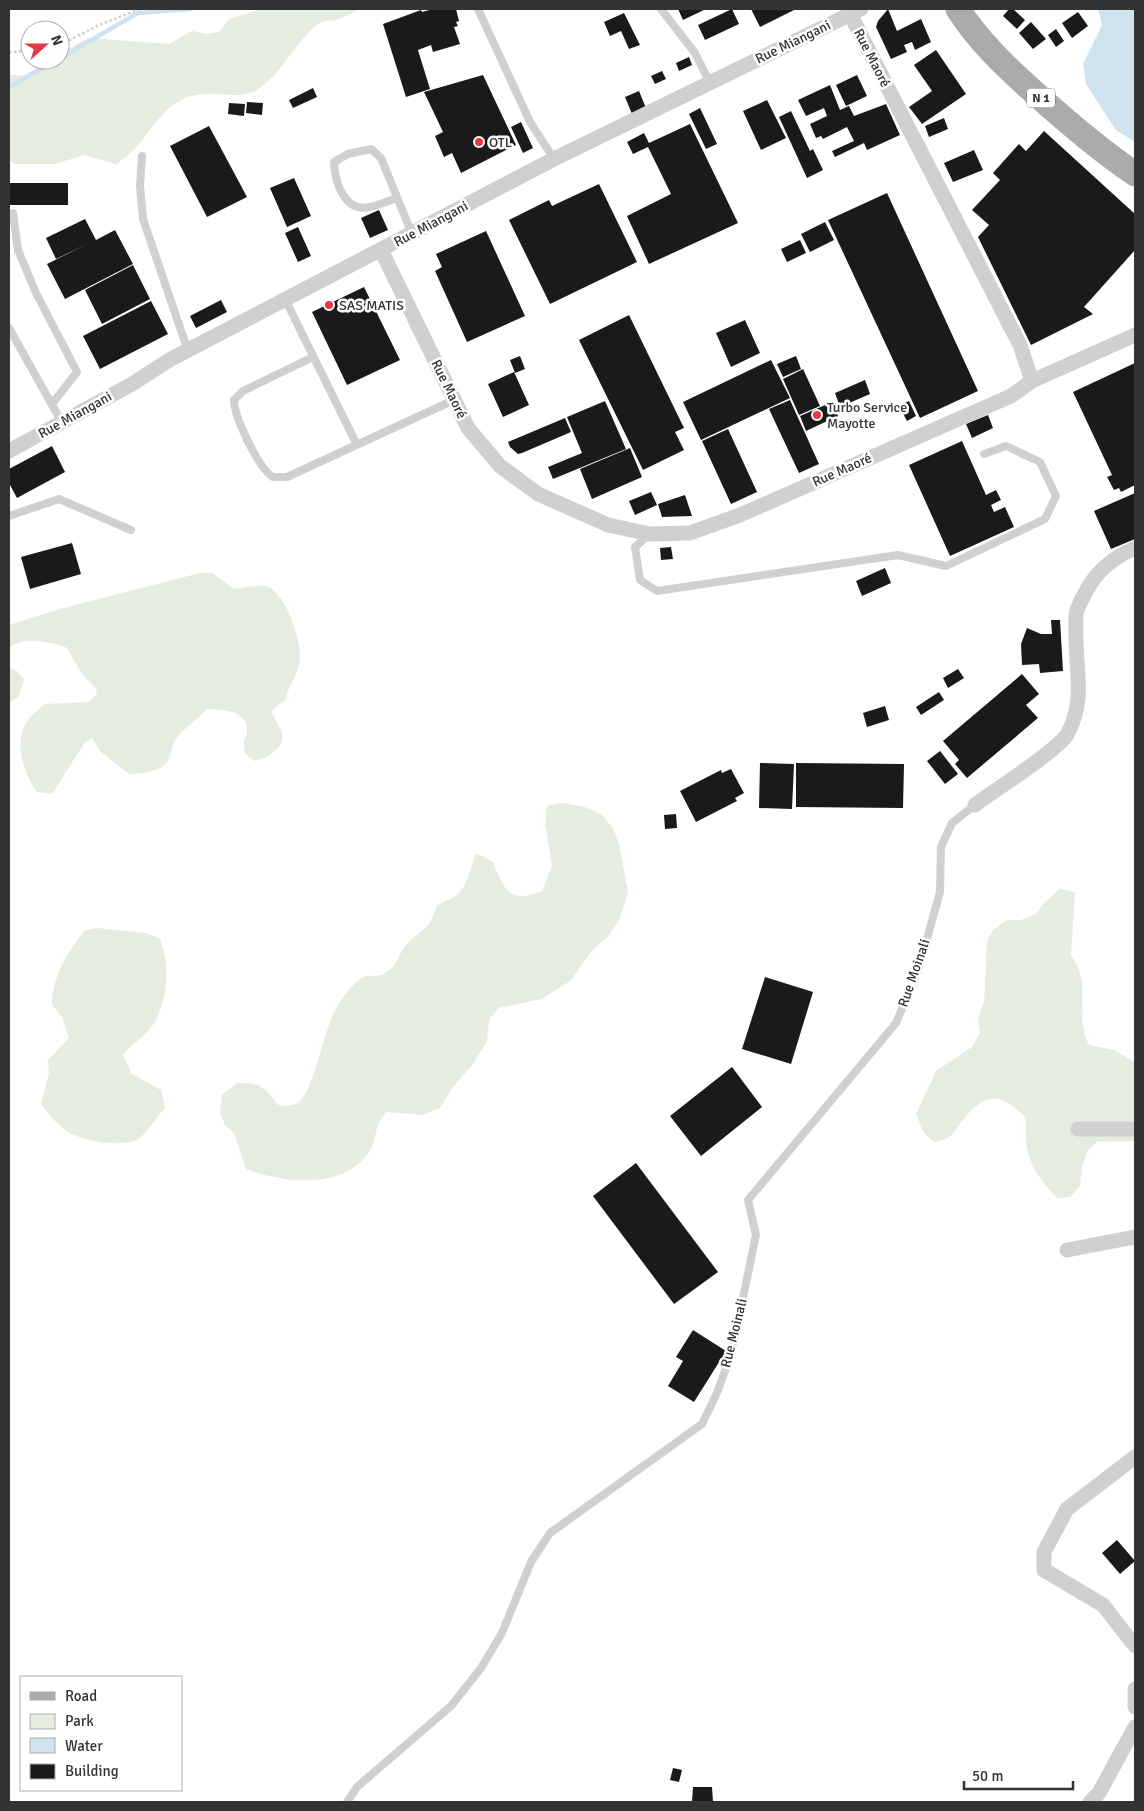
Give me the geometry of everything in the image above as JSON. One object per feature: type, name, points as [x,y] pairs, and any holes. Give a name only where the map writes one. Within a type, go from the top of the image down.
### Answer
[{"type":"main road","name":"N 1","points":[[972,11],[1060,99],[1094,130],[1135,162]]},
{"type":"main road","name":"N 1","points":[[972,11],[985,45],[1075,129],[1135,174]]},
{"type":"street","name":"Rue Miangani","points":[[9,451],[285,299],[554,159],[855,12]]},
{"type":"street","name":"Rue Maoré","points":[[381,250],[468,428],[500,466],[538,494],[608,525],[650,534],[690,533],[740,515],[1011,396],[1032,382],[1020,345],[855,12]]},
{"type":"street","points":[[1032,382],[1135,336]]},
{"type":"street","name":"Rue Moinali","points":[[975,804],[1052,750],[1067,735],[1076,714],[1080,683],[1076,645],[1077,611],[1085,592],[1099,572],[1119,555],[1135,548]]},
{"type":"street","points":[[1078,1129],[1135,1129]]},
{"type":"street","points":[[1068,1250],[1135,1238]]},
{"type":"street","points":[[1135,1457],[1067,1509],[1044,1552],[1044,1570],[1103,1605],[1135,1646]]},
{"type":"street","points":[[1135,1689],[1135,1706]]},
{"type":"street","points":[[1090,1802],[1099,1793],[1135,1726]]},
{"type":"lane","points":[[478,9],[530,122],[554,159]]},
{"type":"lane","points":[[661,9],[695,53],[710,83]]},
{"type":"lane","points":[[396,198],[368,208],[354,205],[342,196],[334,176],[334,162],[348,154],[371,149],[381,158],[412,234]]},
{"type":"lane","points":[[142,156],[140,184],[143,219],[188,351]]},
{"type":"lane","points":[[13,213],[18,250],[36,293],[77,372],[52,404]]},
{"type":"lane","points":[[285,299],[357,445]]},
{"type":"lane","points":[[9,328],[62,421]]},
{"type":"lane","points":[[313,357],[237,395],[234,407],[262,466],[268,474],[279,478],[287,477],[454,400]]},
{"type":"lane","points":[[650,534],[636,547],[640,580],[657,592],[898,556],[946,566],[1045,519],[1056,496],[1040,462],[1006,446],[984,454]]},
{"type":"lane","points":[[9,516],[59,499],[131,530]]},
{"type":"lane","name":"Rue Moinali","points":[[347,1802],[358,1787],[451,1706],[481,1668],[502,1633],[531,1562],[550,1533],[702,1424],[717,1393],[732,1351],[756,1235],[748,1200],[896,1023],[918,971],[940,892],[941,847],[952,823],[975,804]]},
{"type":"path","points":[[70,40],[99,25],[140,9]]},
{"type":"green space","points":[[262,9],[360,9],[336,20],[324,21],[318,24],[302,40],[272,77],[255,91],[239,95],[211,94],[191,96],[171,106],[134,149],[116,164],[84,155],[55,164],[14,164],[9,160],[9,74],[28,75],[40,70],[70,70],[70,48],[89,38],[169,44],[192,31],[207,34],[219,32],[229,19]]},
{"type":"green space","points":[[200,573],[212,573],[234,589],[265,586],[272,589],[279,596],[291,617],[298,641],[300,660],[286,699],[271,711],[282,734],[281,744],[270,755],[255,761],[245,754],[244,743],[247,731],[243,718],[233,712],[207,709],[176,738],[169,759],[160,768],[148,772],[129,774],[100,751],[92,738],[85,742],[52,794],[37,792],[24,766],[22,757],[21,738],[28,720],[45,704],[88,702],[97,694],[95,687],[83,675],[66,647],[52,643],[29,641],[15,644],[9,648],[9,625],[60,609]]},
{"type":"green space","points":[[9,667],[17,671],[24,680],[18,697],[10,702]]},
{"type":"green space","points":[[563,803],[585,807],[602,815],[613,828],[619,844],[628,892],[619,920],[610,934],[592,951],[570,981],[542,999],[498,1008],[489,1020],[487,1041],[473,1064],[452,1088],[440,1108],[423,1115],[386,1112],[377,1127],[370,1150],[359,1163],[346,1172],[330,1178],[295,1180],[278,1178],[246,1169],[234,1133],[225,1125],[220,1114],[222,1095],[237,1083],[245,1083],[261,1087],[278,1105],[287,1106],[300,1101],[310,1084],[332,1018],[345,995],[362,978],[381,975],[393,967],[407,944],[428,925],[437,906],[456,896],[461,890],[467,881],[476,853],[493,862],[505,887],[515,895],[531,895],[542,891],[552,865],[545,823],[547,806]]},
{"type":"green space","points":[[1060,889],[1075,892],[1071,956],[1078,967],[1081,978],[1083,989],[1083,1023],[1089,1045],[1114,1050],[1135,1062],[1135,1141],[1097,1142],[1088,1150],[1082,1167],[1080,1186],[1070,1197],[1057,1198],[1042,1180],[1031,1162],[1026,1142],[1026,1118],[1009,1104],[995,1099],[980,1103],[951,1135],[944,1140],[934,1142],[924,1133],[916,1114],[936,1071],[972,1047],[980,1033],[978,1020],[984,1002],[987,941],[993,930],[1007,920],[1021,920],[1036,914],[1044,903]]},
{"type":"green space","points":[[97,928],[146,933],[160,939],[166,960],[165,994],[158,1015],[150,1029],[123,1055],[132,1074],[161,1090],[165,1108],[140,1138],[125,1143],[93,1141],[68,1132],[53,1119],[41,1104],[49,1073],[48,1060],[69,1038],[62,1017],[52,1005],[55,985],[66,957],[84,931]]},
{"type":"water","points":[[1098,9],[1135,9],[1135,142],[1116,130],[1086,84],[1083,64],[1102,25]]},
{"type":"building","points":[[433,9],[456,9],[459,21],[456,22],[458,26],[454,27],[460,44],[433,52],[431,45],[418,50],[430,89],[406,97],[383,24],[421,10],[422,12]]},
{"type":"building","points":[[678,9],[706,9],[683,20]]},
{"type":"building","points":[[732,9],[739,24],[705,40],[698,25]]},
{"type":"building","points":[[751,9],[796,9],[760,27]]},
{"type":"building","points":[[888,9],[897,31],[921,19],[931,42],[915,50],[912,42],[904,45],[907,52],[891,59],[876,27],[878,21]]},
{"type":"building","points":[[1009,9],[1013,9],[1025,20],[1017,29],[1003,16]]},
{"type":"building","points":[[1078,12],[1088,26],[1072,38],[1062,23]]},
{"type":"building","points":[[624,13],[640,45],[629,49],[621,31],[610,36],[604,22]]},
{"type":"building","points":[[1031,22],[1046,39],[1033,49],[1019,33]]},
{"type":"building","points":[[1056,29],[1064,41],[1056,47],[1048,35]]},
{"type":"building","points":[[936,50],[966,94],[922,124],[909,107],[932,91],[914,65]]},
{"type":"building","points":[[689,57],[692,65],[679,71],[676,63]]},
{"type":"building","points":[[662,71],[666,79],[655,84],[651,76]]},
{"type":"building","points":[[483,75],[516,145],[461,173],[452,153],[444,157],[435,136],[443,132],[424,92]]},
{"type":"building","points":[[857,75],[867,96],[846,106],[836,85]]},
{"type":"building","points":[[830,85],[840,110],[849,106],[854,116],[886,104],[900,135],[867,150],[864,143],[835,157],[832,151],[854,141],[847,127],[823,139],[821,136],[816,138],[810,124],[827,116],[824,108],[806,116],[798,100]]},
{"type":"building","points":[[313,88],[317,97],[293,108],[289,100]]},
{"type":"building","points":[[639,91],[646,108],[632,114],[625,97]]},
{"type":"building","points":[[767,100],[786,138],[761,150],[743,111]]},
{"type":"building","points":[[247,102],[263,103],[262,115],[246,113]]},
{"type":"building","points":[[229,103],[245,104],[244,116],[228,114]]},
{"type":"building","points":[[700,108],[717,144],[706,149],[689,114]]},
{"type":"building","points":[[791,111],[810,151],[813,149],[823,170],[807,178],[779,117]]},
{"type":"building","points":[[944,118],[948,129],[929,137],[925,126]]},
{"type":"building","points":[[521,122],[533,148],[523,153],[511,127]]},
{"type":"building","points":[[690,124],[738,223],[649,264],[627,216],[671,194],[648,147],[633,154],[627,142],[644,133],[649,143]]},
{"type":"building","points":[[209,126],[247,197],[207,217],[170,146]]},
{"type":"building","points":[[1044,131],[1135,214],[1135,250],[1084,307],[1093,314],[1031,345],[978,237],[989,225],[972,210],[1000,180],[993,173],[1019,144],[1026,151]]},
{"type":"building","points":[[974,150],[983,170],[953,182],[944,163]]},
{"type":"building","points":[[294,178],[311,216],[287,227],[270,188]]},
{"type":"building","points":[[9,183],[68,183],[68,205],[9,205]]},
{"type":"building","points":[[599,184],[637,262],[550,304],[509,220],[549,200],[552,206]]},
{"type":"building","points":[[887,193],[978,391],[920,418],[828,220]]},
{"type":"building","points":[[379,210],[388,230],[370,238],[361,218]]},
{"type":"building","points":[[85,219],[96,240],[115,230],[133,264],[65,299],[47,264],[87,244],[56,259],[46,238]]},
{"type":"building","points":[[825,222],[834,240],[810,252],[801,234]]},
{"type":"building","points":[[298,227],[311,256],[298,262],[285,233]]},
{"type":"building","points":[[486,231],[525,316],[467,342],[435,271],[442,267],[436,254]]},
{"type":"building","points":[[800,240],[806,253],[787,262],[781,249]]},
{"type":"building","points":[[133,265],[150,299],[102,324],[85,290]]},
{"type":"building","points":[[364,287],[400,360],[347,385],[312,312]]},
{"type":"building","points":[[221,300],[227,312],[196,328],[190,316]]},
{"type":"building","points":[[151,301],[168,334],[100,369],[83,336]]},
{"type":"building","points":[[629,315],[684,428],[675,432],[684,450],[643,470],[579,340]]},
{"type":"building","points":[[745,320],[760,353],[731,367],[716,333]]},
{"type":"building","points":[[520,356],[525,369],[515,373],[510,360]]},
{"type":"building","points":[[796,356],[801,369],[783,377],[777,364]]},
{"type":"building","points":[[771,360],[790,398],[701,440],[683,402]]},
{"type":"building","points":[[1135,363],[1135,485],[1121,492],[1119,488],[1114,490],[1107,477],[1112,475],[1073,392]]},
{"type":"building","points":[[803,369],[820,406],[799,415],[783,379]]},
{"type":"building","points":[[514,372],[529,405],[503,417],[488,384]]},
{"type":"building","points":[[865,380],[870,394],[840,407],[835,393]]},
{"type":"building","points":[[790,400],[819,464],[799,473],[769,409]]},
{"type":"building","points":[[605,401],[626,449],[553,479],[548,467],[582,453],[567,417]]},
{"type":"building","points":[[909,401],[916,416],[907,421],[899,406]]},
{"type":"building","points":[[832,402],[838,416],[806,431],[800,416]]},
{"type":"building","points":[[988,415],[993,428],[972,438],[966,424]]},
{"type":"building","points":[[565,418],[571,432],[518,454],[510,447],[508,442]]},
{"type":"building","points":[[728,429],[757,492],[731,504],[702,441]]},
{"type":"building","points":[[962,441],[986,495],[996,490],[1001,500],[991,505],[994,512],[1005,507],[1014,527],[950,556],[909,465]]},
{"type":"building","points":[[52,446],[65,472],[17,498],[9,483],[9,469]]},
{"type":"building","points":[[630,448],[642,477],[592,499],[580,469]]},
{"type":"building","points":[[651,492],[657,505],[635,515],[629,501]]},
{"type":"building","points":[[1135,493],[1135,539],[1111,549],[1094,511]]},
{"type":"building","points":[[685,495],[692,516],[662,517],[658,504]]},
{"type":"building","points":[[72,543],[81,574],[30,589],[21,557]]},
{"type":"building","points":[[671,547],[673,559],[661,560],[660,548]]},
{"type":"building","points":[[885,568],[891,583],[862,596],[856,581]]},
{"type":"building","points":[[1051,620],[1060,620],[1063,671],[1040,673],[1039,664],[1022,665],[1021,644],[1027,628],[1041,634],[1052,634]]},
{"type":"building","points":[[958,669],[964,678],[948,688],[943,678]]},
{"type":"building","points":[[1022,674],[1039,694],[1026,705],[1038,718],[967,778],[955,764],[959,760],[943,741]]},
{"type":"building","points":[[939,692],[944,700],[921,715],[916,707]]},
{"type":"building","points":[[885,706],[889,720],[867,727],[863,713]]},
{"type":"building","points":[[940,751],[958,774],[945,784],[927,761]]},
{"type":"building","points":[[760,763],[794,764],[792,809],[759,808]]},
{"type":"building","points":[[796,763],[904,764],[903,808],[796,807]]},
{"type":"building","points":[[731,769],[744,793],[735,798],[737,801],[696,822],[680,791],[721,770],[722,773]]},
{"type":"building","points":[[676,814],[677,828],[665,829],[664,815]]},
{"type":"building","points":[[765,977],[813,992],[791,1064],[742,1049]]},
{"type":"building","points":[[732,1067],[762,1107],[701,1156],[670,1116]]},
{"type":"building","points":[[636,1163],[718,1272],[674,1304],[593,1196]]},
{"type":"building","points":[[693,1330],[726,1351],[694,1402],[668,1386],[683,1361],[676,1357]]},
{"type":"building","points":[[1117,1540],[1135,1561],[1120,1574],[1102,1553]]},
{"type":"building","points":[[673,1768],[682,1770],[679,1782],[670,1780]]},
{"type":"building","points":[[693,1787],[712,1787],[713,1802],[692,1802]]},
{"type":"waterway","points":[[70,52],[138,13],[190,9]]},
{"type":"waterway","points":[[9,87],[39,70]]},
{"type":"place","name":"OTL","points":[[479,142]]},
{"type":"place","name":"SAS MATIS","points":[[329,305]]},
{"type":"place","name":"Turbo Service Mayotte","points":[[817,415]]}]
